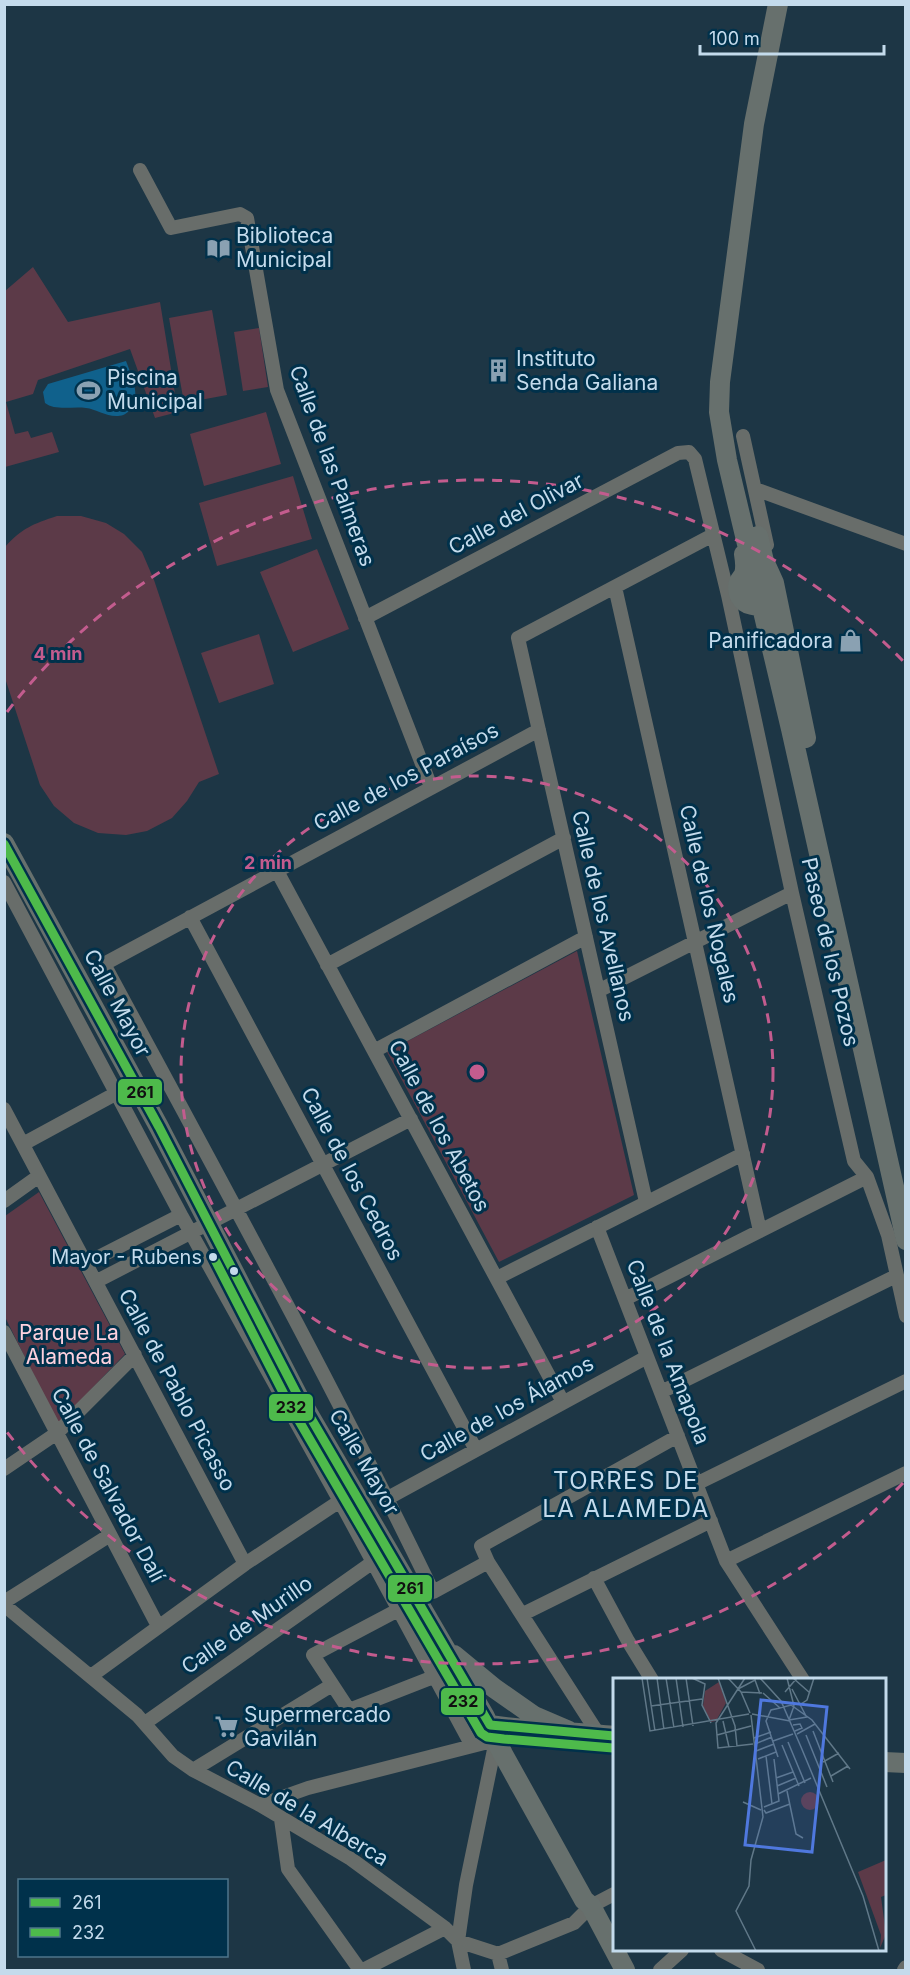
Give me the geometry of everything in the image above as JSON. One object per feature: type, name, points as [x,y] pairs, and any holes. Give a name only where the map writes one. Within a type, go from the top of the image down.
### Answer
[{"type":"street","points":[[723,367],[744,189],[754,123],[778,4]]},
{"type":"street","name":"Calle de las Palmeras","points":[[140,170],[171,228],[240,214],[247,218],[277,390],[431,787]]},
{"type":"street","name":"Paseo de los Pozos","points":[[723,367],[718,397],[723,444],[754,580],[792,893],[854,1161],[867,1177],[888,1235],[906,1316]]},
{"type":"street","name":"Paseo de los Pozos","points":[[723,367],[728,413],[764,561],[754,580]]},
{"type":"street","name":"Paseo de los Pozos","points":[[743,436],[772,566],[754,580]]},
{"type":"street","name":"Paseo de los Pozos","points":[[688,452],[695,459],[713,535],[754,580],[804,727],[906,1175]]},
{"type":"street","name":"Calle del Olivar","points":[[365,618],[678,453],[688,452]]},
{"type":"street","points":[[755,489],[906,544]]},
{"type":"street","points":[[615,586],[713,535]]},
{"type":"street","points":[[754,580],[773,595],[761,605],[746,603],[741,597],[754,580]]},
{"type":"street","name":"Calle de los Avellanos","points":[[615,586],[518,638],[646,1202]]},
{"type":"street","name":"Calle de los Nogales","points":[[615,586],[760,1231]]},
{"type":"street","name":"Paseo de los Pozos","points":[[761,605],[906,1240]]},
{"type":"street","name":"Calle de los Paraísos","points":[[104,964],[539,730]]},
{"type":"street","points":[[327,964],[564,838]]},
{"type":"street","name":"Calle Mayor","points":[[4,843],[209,1223],[298,1396],[480,1707],[584,1900],[591,1906],[613,1948]]},
{"type":"street","name":"Calle de los Abetos","points":[[277,871],[563,1402]]},
{"type":"street","name":"Calle Mayor","points":[[4,882],[181,1215],[400,1609],[472,1746]]},
{"type":"street","points":[[598,991],[792,893]]},
{"type":"street","name":"Calle de los Cedros","points":[[190,917],[476,1450]]},
{"type":"street","points":[[374,1051],[586,937]]},
{"type":"street","name":"Calle Mayor","points":[[104,964],[388,1498],[433,1592],[488,1562]]},
{"type":"street","points":[[23,1144],[116,1094]]},
{"type":"street","name":"Calle de Pablo Picasso","points":[[4,1109],[245,1564]]},
{"type":"street","points":[[97,1281],[411,1119]]},
{"type":"street","points":[[496,1278],[743,1154]]},
{"type":"street","points":[[4,1201],[39,1176]]},
{"type":"street","points":[[625,1299],[867,1177]]},
{"type":"street","points":[[87,1263],[181,1215]]},
{"type":"street","name":"Calle de la Amapola","points":[[597,1227],[726,1561],[802,1678]]},
{"type":"street","points":[[661,1392],[896,1276]]},
{"type":"street","name":"Calle de Salvador Dalí","points":[[5,1332],[158,1626]]},
{"type":"street","points":[[4,1469],[57,1433],[135,1355]]},
{"type":"street","name":"Calle de los Álamos","points":[[388,1498],[647,1357]]},
{"type":"street","points":[[696,1484],[906,1381]]},
{"type":"street","points":[[607,1736],[488,1562],[481,1546],[678,1436]]},
{"type":"street","points":[[726,1561],[906,1473]]},
{"type":"street","points":[[92,1676],[245,1564],[340,1501]]},
{"type":"street","points":[[523,1614],[711,1521]]},
{"type":"street","points":[[4,1604],[110,1535]]},
{"type":"street","name":"Calle de Murillo","points":[[145,1723],[373,1562]]},
{"type":"street","points":[[594,1578],[651,1678]]},
{"type":"street","name":"Calle de la Alberca","points":[[4,1604],[145,1723],[173,1756],[193,1770],[260,1805],[351,1859],[445,1928],[458,1941],[498,1954]]},
{"type":"street","points":[[400,1609],[313,1655],[349,1710],[436,1676]]},
{"type":"street","points":[[442,1644],[494,1688],[534,1716]]},
{"type":"street","points":[[193,1770],[332,1685]]},
{"type":"street","points":[[480,1707],[492,1705],[514,1708],[568,1731]]},
{"type":"street","points":[[260,1805],[308,1788],[526,1731],[568,1731],[607,1736]]},
{"type":"street","points":[[496,1740],[511,1743],[520,1737],[549,1731]]},
{"type":"street","points":[[464,1971],[458,1941],[466,1885],[496,1740]]},
{"type":"street","points":[[886,1762],[906,1763]]},
{"type":"street","points":[[281,1819],[288,1869],[362,1971],[445,1928]]},
{"type":"street","points":[[502,1971],[498,1954],[574,1923],[591,1906],[613,1895]]},
{"type":"street","name":"Calle Mayor","points":[[615,1951],[625,1971]]},
{"type":"street","points":[[660,1971],[681,1951]]},
{"type":"street","points":[[723,1951],[758,1971]]},
{"type":"green space","points":[[33,267],[68,322],[160,302],[178,412],[155,418],[130,349],[38,380],[33,394],[6,402],[15,434],[28,431],[31,438],[52,432],[59,452],[5,467],[5,291]]},
{"type":"green space","points":[[212,310],[227,395],[184,403],[169,318]]},
{"type":"green space","points":[[259,328],[268,387],[243,391],[234,332]]},
{"type":"green space","points":[[266,412],[281,464],[204,486],[190,434]]},
{"type":"green space","points":[[293,476],[312,539],[217,566],[199,503]]},
{"type":"green space","points":[[57,516],[81,516],[106,523],[124,534],[142,552],[154,580],[219,774],[199,782],[187,801],[172,818],[147,831],[126,835],[98,833],[74,823],[54,806],[40,785],[5,678],[5,547],[28,527]]},
{"type":"green space","points":[[317,549],[349,629],[293,652],[260,572]]},
{"type":"green space","points":[[259,634],[274,684],[219,703],[201,653]]},
{"type":"green space","points":[[577,951],[634,1195],[499,1262],[387,1052]]},
{"type":"green space","name":"Parque La Alameda","points":[[39,1192],[125,1354],[58,1424],[5,1317],[5,1216]]},
{"type":"water","name":"Piscina Municipal","points":[[126,361],[133,379],[135,398],[130,410],[125,414],[114,416],[90,409],[59,408],[45,403],[43,392],[48,384]]},
{"type":"transit line","name":"261","points":[[4,844],[159,1127],[298,1396],[490,1725],[613,1736]]},
{"type":"transit line","name":"232","points":[[213,1256],[288,1402],[481,1733],[487,1737],[504,1739],[613,1748]]},
{"type":"place","name":"Biblioteca Municipal","points":[[218,248]]},
{"type":"place","name":"Instituto Senda Galiana","points":[[498,371]]},
{"type":"place","name":"Piscina Municipal","points":[[89,390]]},
{"type":"place","name":"Panificadora","points":[[851,641]]},
{"type":"place","name":"Mayor - Rubens","points":[[213,1257]]},
{"type":"place","name":"Supermercado Gavilán","points":[[226,1727]]},
{"type":"district","name":"TORRES DE LA ALAMEDA","points":[[626,1495]]}]
